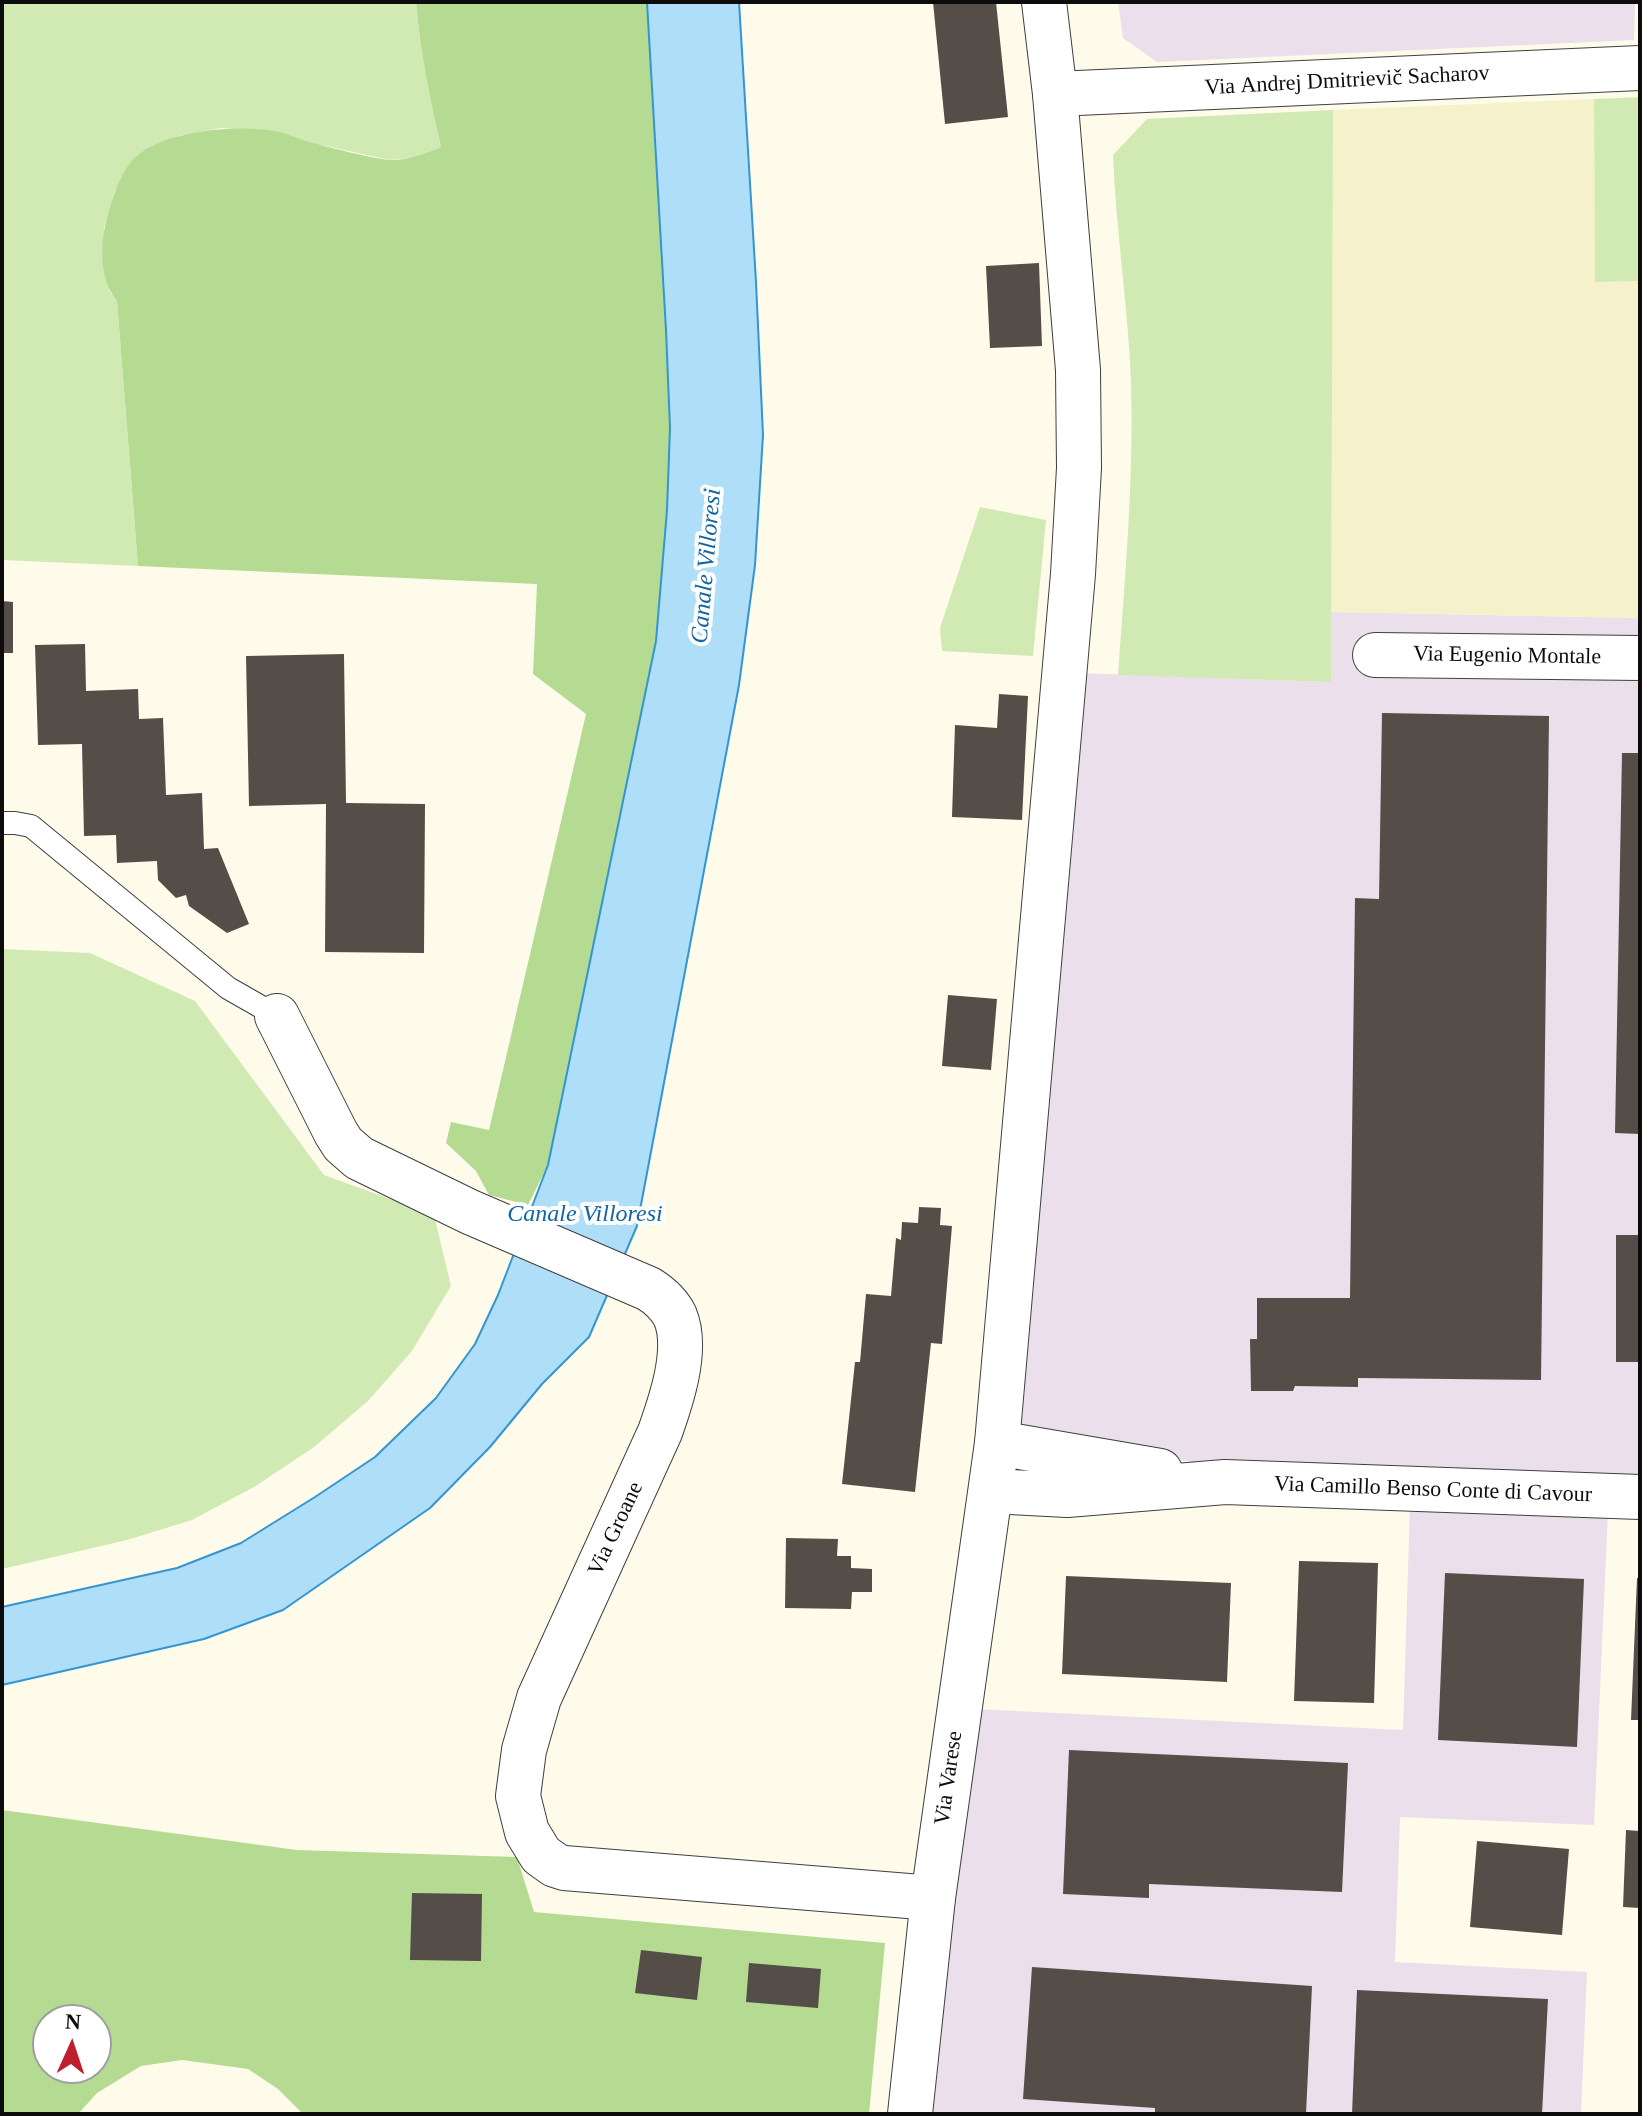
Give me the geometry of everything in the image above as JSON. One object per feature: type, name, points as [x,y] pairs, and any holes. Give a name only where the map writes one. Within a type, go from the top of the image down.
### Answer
[{"type":"street","name":"Via Varese","points":[[910,2114],[933,1898],[997,1443],[1073,574],[1079,468],[1078,370],[1055,94],[1044,2]]},
{"type":"street","name":"Via Andrej Dmitrievič Sacharov","points":[[1055,94],[1640,68]]},
{"type":"street","name":"Via Eugenio Montale","points":[[1375,655],[1640,658]]},
{"type":"street","name":"Via Groane","points":[[277,1016],[336,1133],[351,1152],[495,1223],[634,1282],[660,1296],[676,1319],[679,1353],[675,1384],[660,1432],[539,1698],[524,1750],[518,1785],[519,1805],[530,1839],[541,1855],[564,1868],[933,1898]]},
{"type":"street","name":"Via Camillo Benso Conte di Cavour","points":[[997,1443],[1225,1482]]},
{"type":"street","name":"Via Camillo Benso Conte di Cavour","points":[[991,1491],[1067,1495],[1225,1482],[1640,1497]]},
{"type":"lane","points":[[2,823],[31,826],[228,988],[277,1016]]},
{"type":"shaded area","points":[[1118,2],[1635,2],[1634,40],[1157,62],[1123,38]]},
{"type":"shaded area","points":[[1594,99],[1595,281],[1640,281],[1640,618],[1331,612],[1333,110]]},
{"type":"shaded area","points":[[1331,612],[1640,618],[1640,1492],[1235,1477],[1188,1461],[1010,1441],[1078,673],[1331,682]]},
{"type":"shaded area","points":[[1410,1505],[1608,1512],[1594,1825],[1400,1817],[1395,1962],[1587,1972],[1581,2114],[924,2114],[975,1709],[1403,1730]]},
{"type":"green space","points":[[2,2],[416,2],[426,75],[441,147],[413,158],[389,160],[274,131],[221,128],[179,136],[151,147],[131,162],[114,193],[104,228],[110,292],[117,301],[138,566],[2,560]]},
{"type":"green space","points":[[416,2],[647,2],[670,428],[656,641],[548,1165],[528,1205],[489,1195],[476,1171],[446,1143],[451,1122],[489,1130],[586,714],[533,674],[537,584],[138,566],[117,301],[106,281],[102,259],[103,236],[117,187],[130,163],[158,143],[198,132],[240,128],[279,132],[388,160],[409,158],[441,147],[426,75]]},
{"type":"green space","points":[[1640,97],[1640,281],[1595,282],[1594,99]]},
{"type":"green space","points":[[1333,110],[1331,682],[1118,675],[1132,418],[1113,155],[1147,119]]},
{"type":"green space","points":[[980,507],[1046,520],[1033,656],[942,651],[940,628]]},
{"type":"green space","points":[[2,949],[90,953],[195,1001],[324,1175],[434,1215],[451,1286],[412,1351],[368,1401],[314,1447],[254,1487],[192,1520],[127,1540],[2,1569]]},
{"type":"green space","points":[[2,1810],[297,1850],[517,1857],[534,1912],[885,1943],[869,2114],[303,2114],[278,2089],[248,2069],[182,2060],[141,2066],[112,2084],[112,2004],[32,2004],[32,2084],[112,2084],[97,2093],[78,2114],[2,2114]]},
{"type":"water","name":"Canale Villoresi","points":[[647,2],[739,2],[763,435],[755,565],[739,685],[637,1226],[589,1337],[542,1384],[490,1447],[430,1508],[283,1610],[204,1639],[2,1685],[2,1607],[177,1568],[241,1543],[375,1457],[436,1398],[475,1344],[498,1295],[548,1165],[656,641],[670,428]]},
{"type":"building","points":[[933,2],[996,2],[1008,117],[945,124]]},
{"type":"building","points":[[1039,263],[1042,346],[990,348],[986,266]]},
{"type":"building","points":[[2,601],[13,602],[13,653],[2,653]]},
{"type":"building","points":[[85,644],[86,691],[138,689],[139,719],[163,718],[166,795],[202,793],[204,849],[218,848],[249,924],[227,933],[189,906],[186,895],[176,898],[158,880],[157,861],[117,863],[116,835],[84,836],[82,744],[38,745],[35,645]]},
{"type":"building","points":[[344,654],[346,803],[425,804],[424,953],[325,952],[326,804],[249,806],[246,656]]},
{"type":"building","points":[[999,694],[1028,696],[1022,820],[952,817],[955,725],[997,728]]},
{"type":"building","points":[[1382,713],[1549,716],[1541,1380],[1358,1378],[1358,1387],[1295,1386],[1293,1391],[1251,1391],[1250,1339],[1257,1339],[1257,1298],[1350,1298],[1355,898],[1379,899]]},
{"type":"building","points":[[1622,753],[1640,753],[1640,1134],[1615,1133]]},
{"type":"building","points":[[948,995],[997,999],[991,1070],[942,1066]]},
{"type":"building","points":[[919,1207],[941,1208],[940,1225],[952,1226],[942,1344],[931,1343],[915,1492],[842,1484],[855,1362],[860,1362],[866,1294],[891,1296],[896,1238],[901,1240],[902,1222],[918,1223]]},
{"type":"building","points":[[1616,1235],[1640,1235],[1640,1362],[1616,1362]]},
{"type":"building","points":[[786,1538],[838,1539],[837,1556],[851,1556],[851,1568],[872,1569],[872,1592],[852,1592],[851,1609],[785,1608]]},
{"type":"building","points":[[1299,1561],[1378,1563],[1374,1703],[1294,1701]]},
{"type":"building","points":[[1445,1573],[1584,1579],[1577,1747],[1438,1740]]},
{"type":"building","points":[[1066,1576],[1231,1583],[1227,1682],[1062,1674]]},
{"type":"building","points":[[1637,1578],[1640,1578],[1640,1720],[1631,1720]]},
{"type":"building","points":[[1069,1750],[1348,1763],[1342,1892],[1149,1884],[1149,1898],[1063,1894]]},
{"type":"building","points":[[1626,1830],[1640,1831],[1640,1908],[1623,1907]]},
{"type":"building","points":[[1477,1841],[1569,1849],[1562,1935],[1470,1927]]},
{"type":"building","points":[[412,1893],[482,1894],[481,1961],[410,1960]]},
{"type":"building","points":[[641,1950],[702,1957],[697,2000],[635,1993]]},
{"type":"building","points":[[749,1963],[821,1969],[818,2008],[746,2002]]},
{"type":"building","points":[[1032,1967],[1312,1986],[1306,2114],[1155,2114],[1155,2108],[1023,2099]]},
{"type":"building","points":[[1357,1990],[1548,1999],[1542,2114],[1352,2114]]}]
